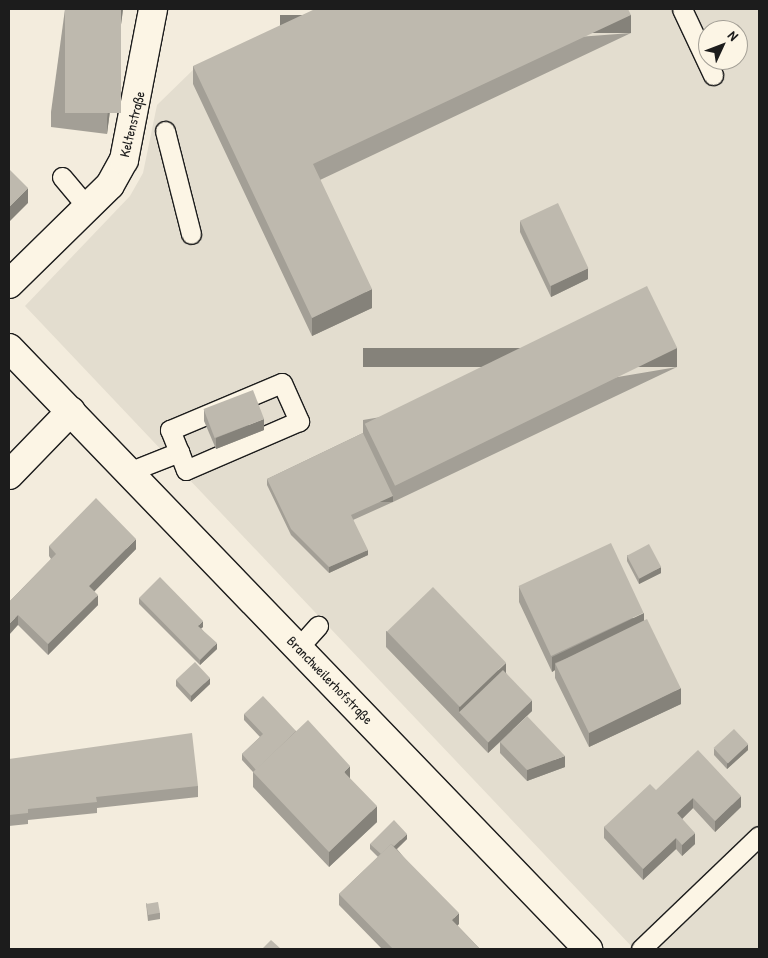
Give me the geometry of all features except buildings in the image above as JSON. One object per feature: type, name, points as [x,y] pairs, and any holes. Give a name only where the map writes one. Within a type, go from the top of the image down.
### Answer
[{"type":"street","name":"Keltenstraße","points":[[9,284],[110,186],[124,160],[153,9]]},
{"type":"street","name":"Branchweilerhofstraße","points":[[9,348],[131,471],[298,648],[588,949]]},
{"type":"street","points":[[9,475],[71,411]]},
{"type":"lane","points":[[682,9],[713,75]]},
{"type":"lane","points":[[165,131],[191,234]]},
{"type":"lane","points":[[62,177],[88,208]]},
{"type":"lane","points":[[282,383],[299,420],[186,470],[179,452],[170,430],[282,383]]},
{"type":"lane","points":[[131,471],[179,452]]},
{"type":"lane","points":[[298,648],[318,626]]},
{"type":"lane","points":[[640,949],[759,836]]},
{"type":"shaded area","points":[[323,9],[759,9],[759,949],[634,949],[25,306],[130,196],[143,173],[157,105],[196,67]]}]
